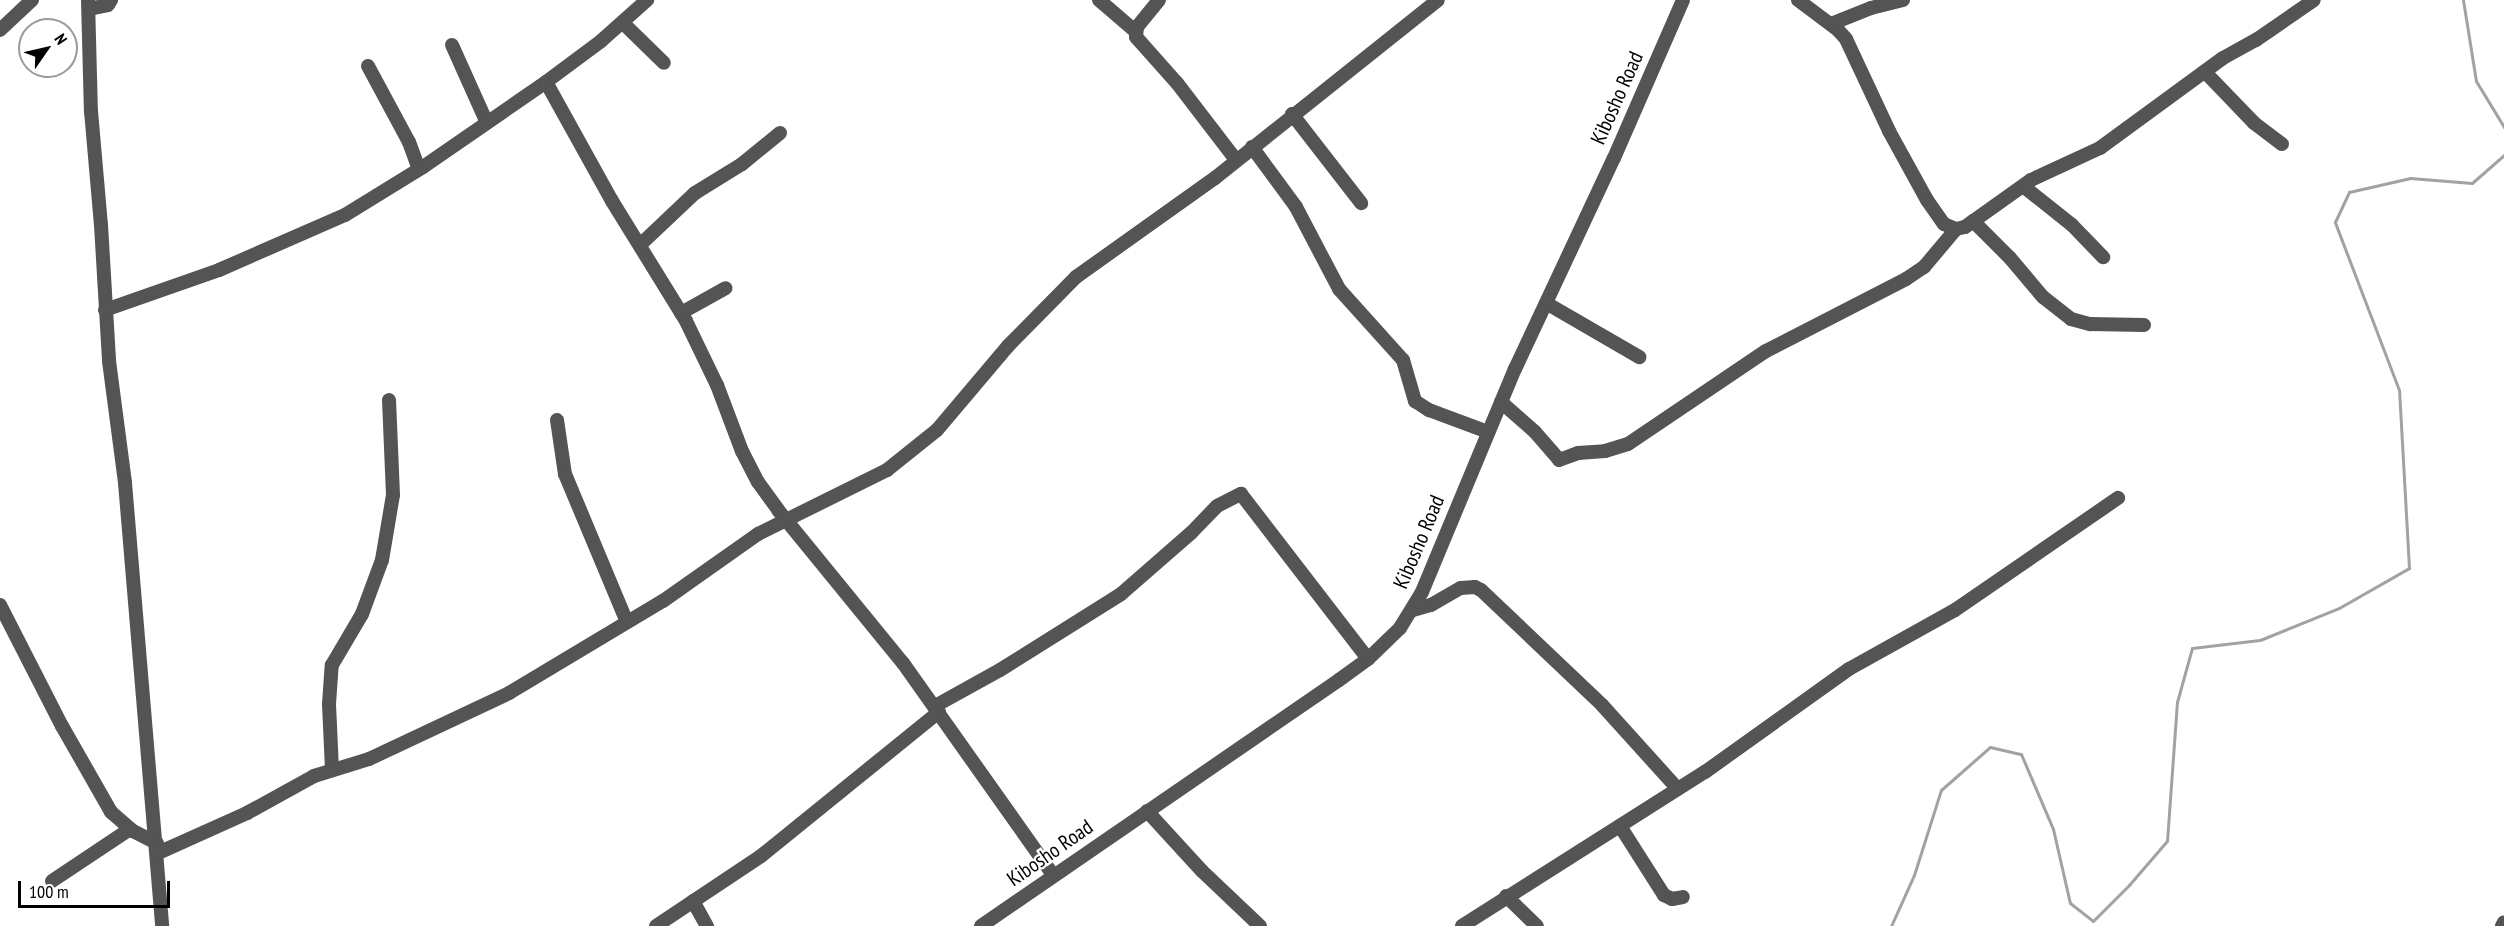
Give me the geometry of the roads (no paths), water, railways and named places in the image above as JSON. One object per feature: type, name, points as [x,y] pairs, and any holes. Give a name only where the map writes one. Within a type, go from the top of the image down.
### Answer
[{"type":"street","points":[[0,30],[32,0]]},
{"type":"street","points":[[111,0],[108,5],[88,4],[91,111],[109,361],[124,483],[158,848],[162,926]]},
{"type":"street","points":[[105,310],[189,281],[291,240],[345,215],[419,170],[546,82],[622,23],[647,0]]},
{"type":"street","points":[[1099,0],[1135,31],[1140,43],[1177,83],[1236,160]]},
{"type":"street","points":[[1135,31],[1158,0]]},
{"type":"street","points":[[158,848],[247,813],[302,782],[369,759],[509,693],[627,622],[785,519],[857,486],[910,453],[937,430],[1008,346],[1076,277],[1236,160],[1438,0]]},
{"type":"street","name":"Kibosho Road","points":[[981,926],[1368,658],[1400,628],[1413,610],[1501,402],[1683,0]]},
{"type":"street","points":[[1798,0],[1831,24],[1846,39],[1889,131],[1927,200],[1944,225],[1956,229]]},
{"type":"street","points":[[1831,24],[1871,8],[1903,0]]},
{"type":"street","points":[[2288,0],[2296,12]]},
{"type":"street","points":[[1501,402],[1535,432],[1559,460],[1578,453],[1605,451],[1628,444],[1766,351],[1906,279],[1924,267],[1956,229],[1973,221],[2023,186],[2100,148],[2205,72],[2314,0]]},
{"type":"street","points":[[622,23],[664,63]]},
{"type":"street","points":[[452,45],[487,123]]},
{"type":"street","points":[[368,66],[409,142],[419,170]]},
{"type":"street","points":[[2205,72],[2254,123],[2282,144]]},
{"type":"street","points":[[546,82],[612,201],[641,244],[681,313],[721,392],[749,467],[785,519],[855,602],[937,709],[1053,875]]},
{"type":"street","points":[[1292,114],[1361,202]]},
{"type":"street","points":[[641,244],[704,186],[742,164],[780,133]]},
{"type":"street","points":[[1252,147],[1296,207],[1339,289],[1402,360],[1415,401],[1429,410],[1488,432]]},
{"type":"street","points":[[2023,186],[2072,225],[2103,257]]},
{"type":"street","points":[[1973,221],[2010,258],[2043,297],[2063,314],[2090,324],[2144,325]]},
{"type":"street","points":[[681,313],[726,288]]},
{"type":"street","points":[[1546,303],[1639,357]]},
{"type":"street","points":[[332,770],[329,704],[332,665],[362,614],[382,560],[393,495],[389,400]]},
{"type":"street","points":[[557,420],[565,474],[627,622]]},
{"type":"street","points":[[656,926],[761,856],[937,709],[1121,594],[1191,533],[1217,506],[1241,494],[1368,658]]},
{"type":"street","points":[[1462,926],[1745,745],[1849,669],[1955,610],[2118,498]]},
{"type":"street","points":[[1413,610],[1431,605],[1461,588],[1474,587],[1481,590],[1602,705],[1678,789]]},
{"type":"street","points":[[0,605],[95,787],[111,812],[130,829],[158,848]]},
{"type":"street","points":[[1147,811],[1202,871],[1260,926]]},
{"type":"street","points":[[1620,826],[1664,895],[1672,899],[1683,897]]},
{"type":"street","points":[[52,881],[130,829]]},
{"type":"street","points":[[1506,896],[1537,926]]},
{"type":"street","points":[[693,901],[707,926]]},
{"type":"waterway","points":[[2463,0],[2476,81],[2504,127]]},
{"type":"waterway","points":[[1891,926],[1914,875],[1941,790],[1990,747],[2021,754],[2053,829],[2070,903],[2093,921],[2129,885],[2167,841],[2177,702],[2192,648],[2260,640],[2339,608],[2409,568],[2399,390],[2335,222],[2349,192],[2410,178],[2472,183],[2504,155]]}]
